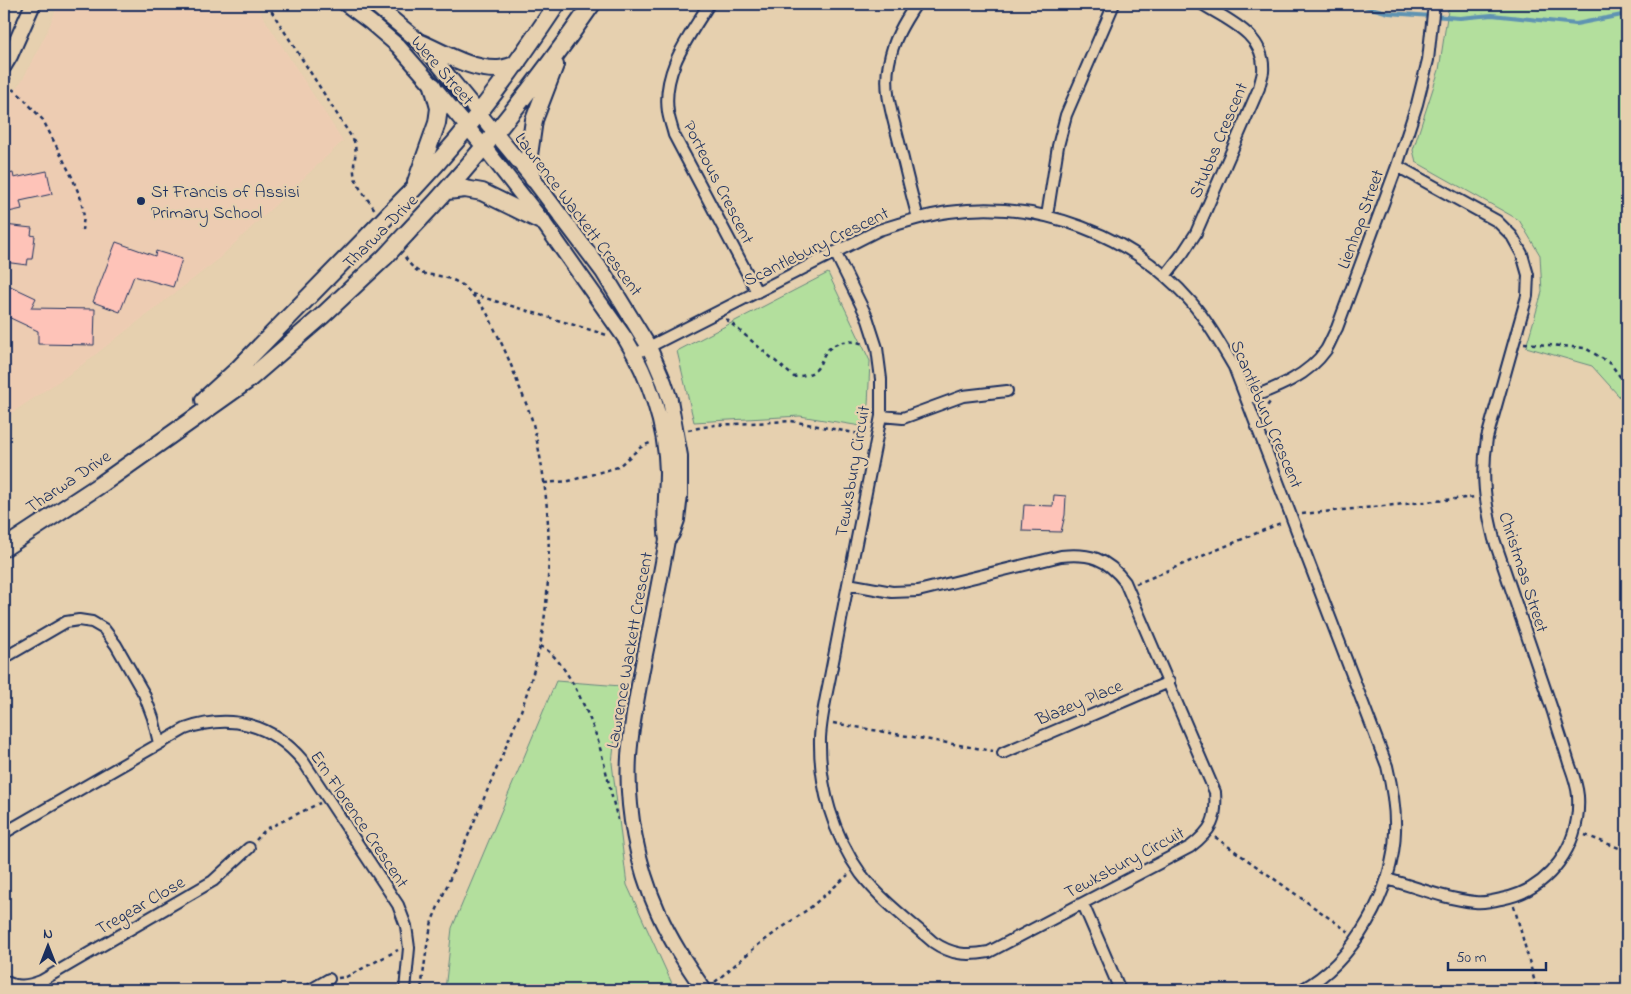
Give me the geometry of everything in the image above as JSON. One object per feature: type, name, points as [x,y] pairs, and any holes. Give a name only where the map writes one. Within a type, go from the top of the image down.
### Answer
[{"type":"main road","name":"Tharwa Drive","points":[[154,445],[236,371],[369,235],[384,214],[412,191],[480,113],[517,64],[557,4]]},
{"type":"main road","name":"Tharwa Drive","points":[[4,548],[103,483],[154,445],[247,381],[322,316],[385,257],[447,191],[496,133],[562,47],[592,4]]},
{"type":"main road","points":[[421,43],[462,61],[486,68],[500,69],[517,64]]},
{"type":"main road","points":[[533,178],[529,155],[534,120],[562,47]]},
{"type":"main road","points":[[412,191],[437,123],[439,108],[433,86]]},
{"type":"main road","points":[[447,191],[465,189],[482,192],[543,222]]},
{"type":"street","points":[[4,66],[33,4]]},
{"type":"street","name":"Were Street","points":[[346,4],[398,46],[484,148]]},
{"type":"street","name":"Were Street","points":[[374,4],[421,43],[480,113]]},
{"type":"street","name":"Porteous Crescent","points":[[709,4],[677,57],[670,79],[667,101],[668,113],[674,135],[757,292]]},
{"type":"street","points":[[916,4],[896,38],[887,74],[888,99],[918,218]]},
{"type":"street","points":[[1047,216],[1058,146],[1066,115],[1114,4]]},
{"type":"street","name":"Stubbs Crescent","points":[[1165,276],[1184,253],[1196,233],[1259,88],[1263,73],[1262,57],[1256,43],[1246,31],[1202,4]]},
{"type":"street","name":"Lienhop Street","points":[[1247,399],[1301,375],[1310,368],[1326,350],[1337,328],[1397,166],[1419,97],[1428,60],[1434,4]]},
{"type":"street","name":"Lawrence Wackett Crescent","points":[[480,113],[533,178],[604,272],[650,347],[667,391],[678,438],[680,456],[677,520],[672,534],[667,540]]},
{"type":"street","name":"Lawrence Wackett Crescent","points":[[484,148],[543,222],[621,332],[636,354],[652,391],[664,440],[666,471],[664,526],[667,540],[634,711],[629,756],[633,825],[643,869],[658,912],[678,953],[709,986]]},
{"type":"street","name":"Christmas Street","points":[[1387,878],[1453,898],[1476,902],[1488,902],[1511,897],[1533,887],[1542,880],[1551,872],[1565,853],[1577,820],[1578,796],[1576,784],[1494,540],[1484,489],[1487,438],[1527,296],[1528,275],[1522,254],[1512,236],[1497,222],[1397,166]]},
{"type":"street","name":"Scantlebury Crescent","points":[[636,354],[879,230],[918,218],[950,212],[982,209],[1014,211],[1047,216],[1079,225],[1138,255],[1165,276],[1192,303],[1215,333],[1234,367],[1387,766],[1394,798],[1394,847],[1387,878],[1374,911],[1357,938],[1333,966],[1305,990]]},
{"type":"street","name":"Tewksbury Circuit","points":[[835,252],[867,317],[877,349],[881,379],[881,416],[824,706],[820,736],[820,760],[828,807],[836,830],[858,870],[885,902],[933,942],[956,953],[973,955],[990,952],[1190,847],[1203,837],[1212,824],[1216,808],[1215,792],[1125,582],[1120,574],[1106,562],[1079,554],[1061,556],[918,591],[892,592],[848,584]]},
{"type":"street","points":[[881,416],[903,418],[963,396],[1006,392]]},
{"type":"street","points":[[4,658],[66,622],[79,620],[92,622],[104,629],[116,644],[144,694],[153,718],[159,743]]},
{"type":"street","name":"Blazey Place","points":[[1003,753],[1168,682]]},
{"type":"street","name":"Ern Florence Crescent","points":[[4,833],[185,729],[220,721],[232,721],[255,726],[277,737],[303,761],[398,905],[406,926],[409,948],[405,990]]},
{"type":"street","name":"Tregear Close","points":[[4,982],[23,986],[42,981],[213,881],[250,848]]},
{"type":"street","points":[[1083,904],[1120,990]]},
{"type":"street","points":[[310,990],[329,979]]},
{"type":"street","points":[[42,981],[47,990]]},
{"type":"path","points":[[267,4],[354,140],[357,151],[354,172],[357,182],[384,214]]},
{"type":"path","points":[[6,84],[21,96],[42,120],[72,177],[81,199],[84,217],[82,230]]},
{"type":"path","points":[[404,257],[414,270],[450,279],[464,286],[486,311],[511,363],[531,418],[537,441],[548,510],[547,596],[540,646],[532,677],[520,711],[432,921],[426,946],[422,990]]},
{"type":"path","points":[[472,294],[606,335],[615,336],[621,332]]},
{"type":"path","points":[[720,311],[724,317],[794,377],[812,373],[818,368],[826,352],[835,345],[848,341],[860,342],[869,347],[870,351],[877,349]]},
{"type":"path","points":[[1514,342],[1585,348],[1610,363],[1627,386]]},
{"type":"path","points":[[1247,374],[1254,380],[1261,382],[1271,400],[1265,409],[1264,419]]},
{"type":"path","points":[[678,438],[686,437],[685,430],[715,425],[791,421],[877,437]]},
{"type":"path","points":[[544,484],[569,481],[618,467],[642,447],[664,440]]},
{"type":"path","points":[[540,646],[555,657],[566,672],[581,700],[596,735],[619,827]]},
{"type":"path","points":[[829,722],[1003,753]]},
{"type":"path","points":[[250,848],[266,829],[321,803]]},
{"type":"path","points":[[1583,834],[1627,851]]},
{"type":"path","points":[[1213,836],[1357,938]]},
{"type":"path","points":[[709,986],[758,944],[811,907],[849,874],[854,874],[858,870]]},
{"type":"path","points":[[1511,897],[1537,990]]},
{"type":"path","points":[[329,979],[346,977],[401,948]]},
{"type":"path","points":[[709,986],[712,978]]},
{"type":"path","points":[[709,986],[722,990]]},
{"type":"shaded area","name":"St Francis of Assisi Primary School","points":[[58,4],[255,4],[343,141],[215,262],[74,371],[4,418],[4,103],[23,79],[47,32]]},
{"type":"green space","points":[[1449,4],[1623,4],[1627,11],[1627,405],[1592,366],[1526,347],[1542,292],[1540,255],[1519,220],[1416,162],[1413,150],[1439,70]]},
{"type":"green space","points":[[828,273],[870,361],[867,427],[800,416],[694,422],[677,351]]},
{"type":"green space","points":[[556,681],[621,686],[612,763],[627,885],[675,990],[445,990],[452,928]]},
{"type":"building","points":[[47,171],[52,194],[20,201],[22,209],[4,213],[4,175],[13,173],[14,178]]},
{"type":"building","points":[[4,225],[32,228],[31,235],[35,236],[32,259],[28,259],[27,265],[4,262]]},
{"type":"building","points":[[116,242],[155,256],[156,251],[182,259],[173,287],[134,276],[120,312],[93,302]]},
{"type":"building","points":[[4,283],[36,298],[31,308],[95,309],[94,345],[38,344],[38,331],[4,315]]},
{"type":"building","points":[[1054,495],[1066,496],[1065,515],[1061,532],[1022,531],[1024,505],[1053,506]]},
{"type":"waterway","points":[[1357,4],[1389,13],[1460,18],[1492,15],[1576,24],[1627,15]]},
{"type":"place","name":"St Francis of Assisi Primary School","points":[[141,201]]}]
